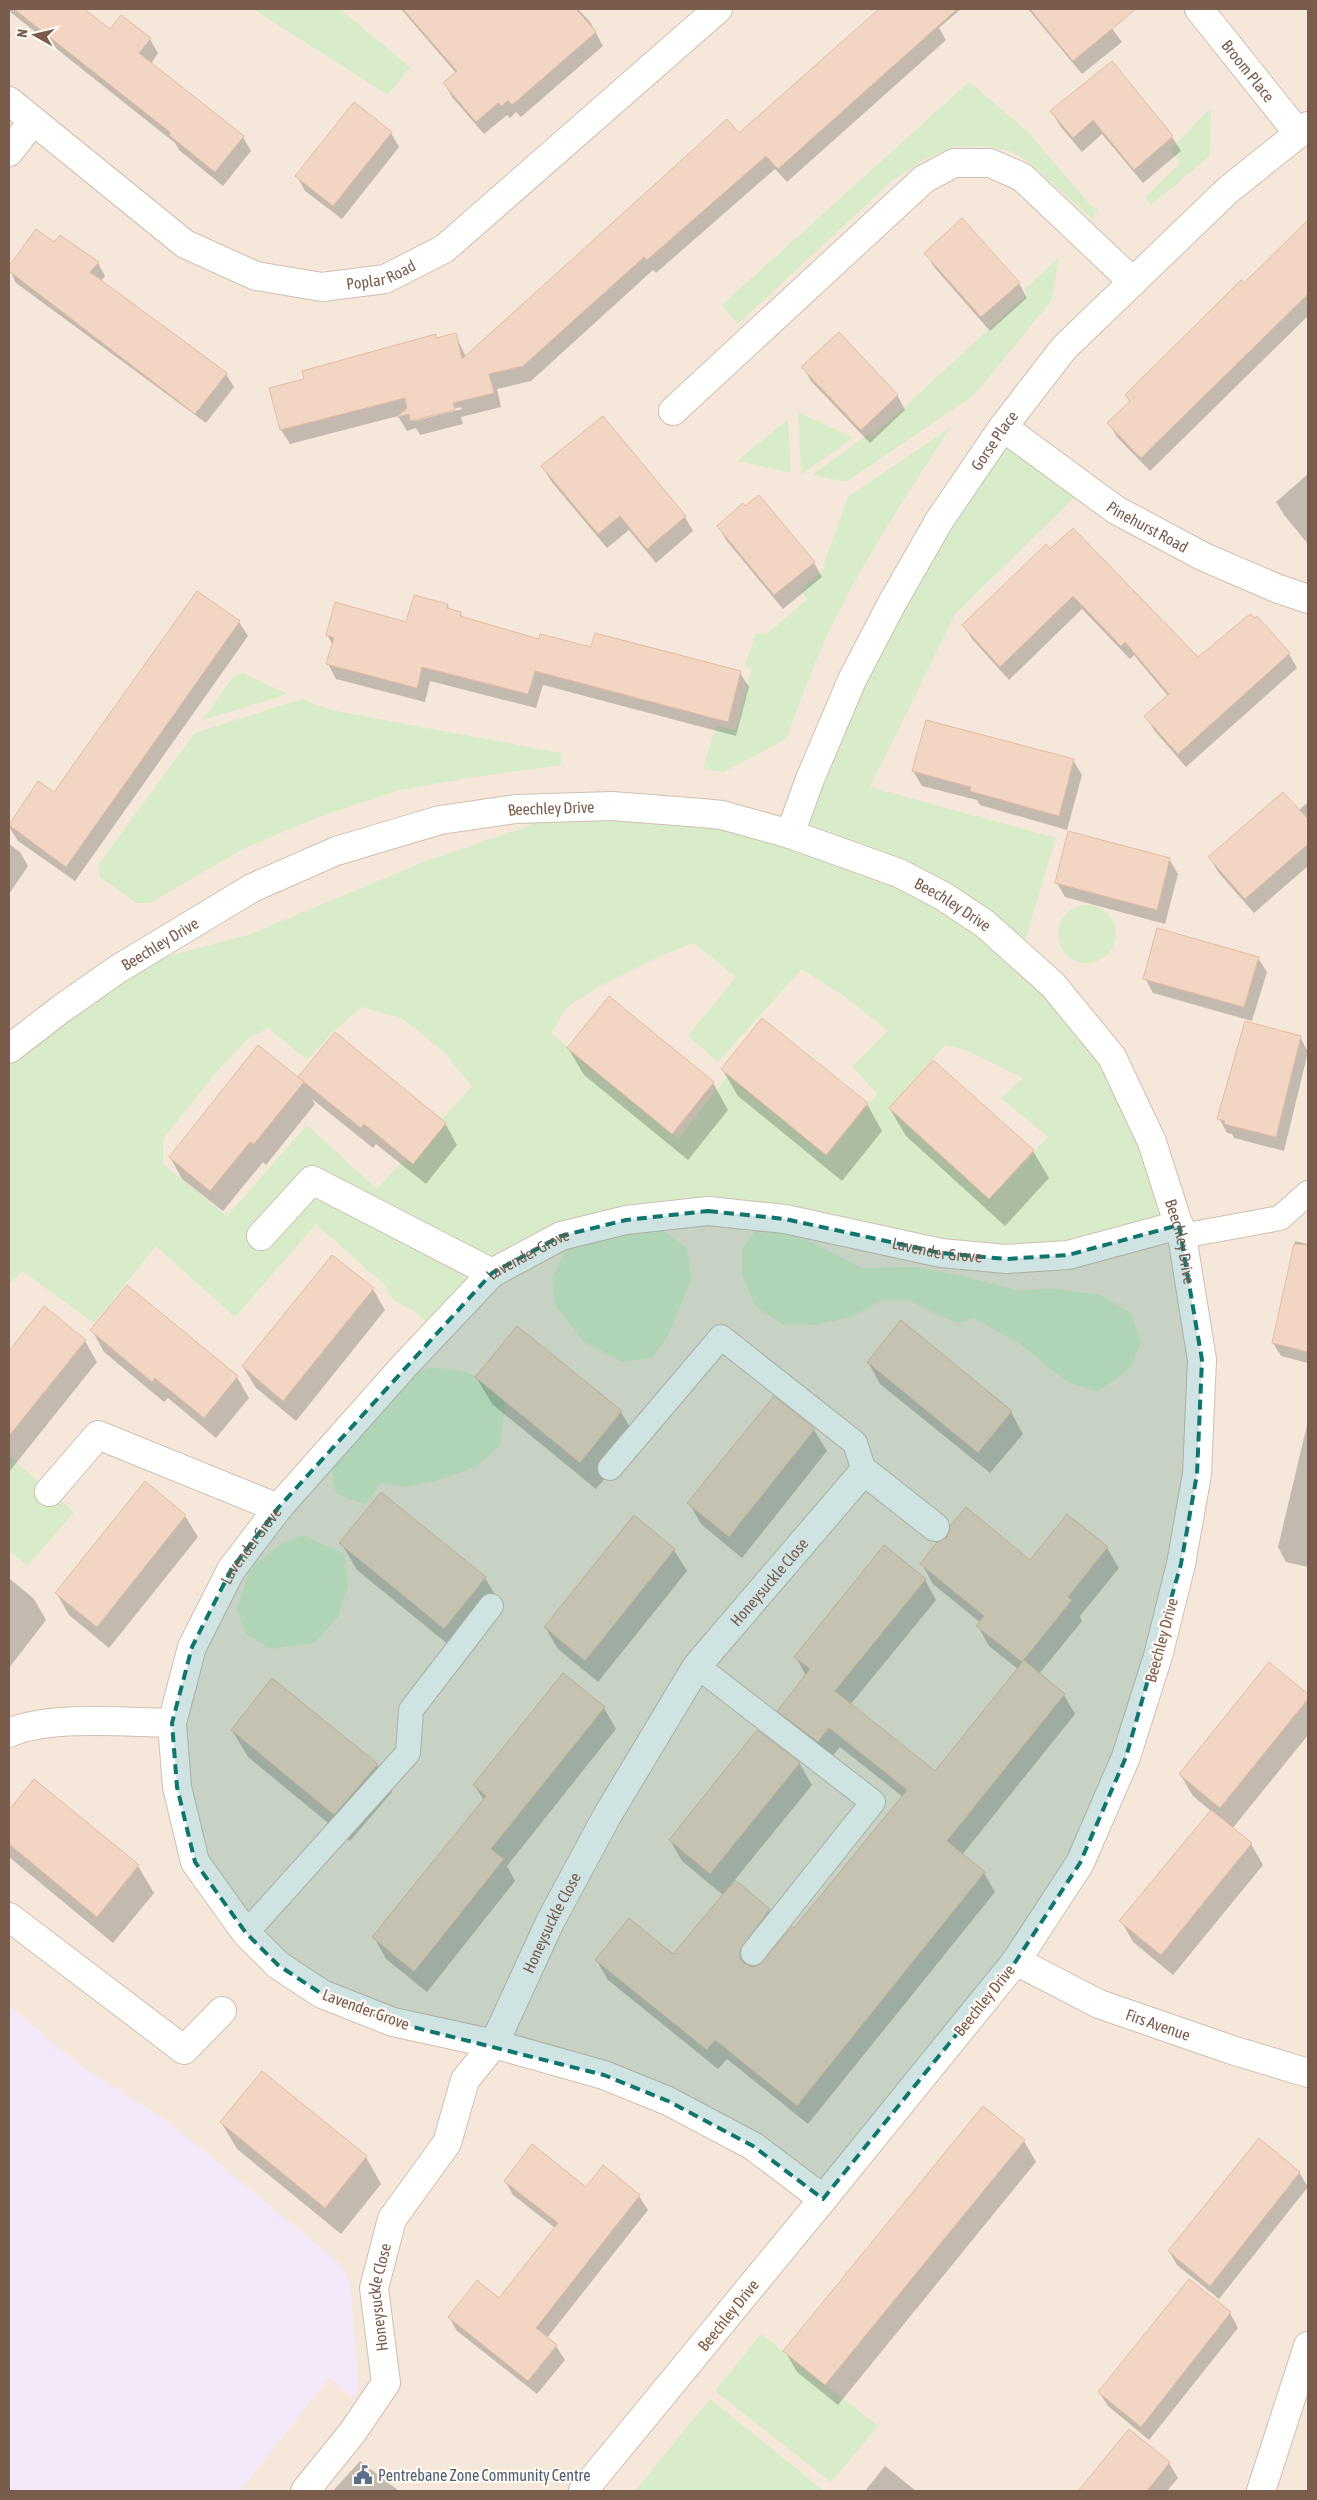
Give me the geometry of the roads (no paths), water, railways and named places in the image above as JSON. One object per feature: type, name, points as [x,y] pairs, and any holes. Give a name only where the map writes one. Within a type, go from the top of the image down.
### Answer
[{"type":"street","name":"Broom Place","points":[[1199,9],[1303,129]]},
{"type":"street","name":"Poplar Road","points":[[9,101],[185,244],[256,276],[322,287],[385,279],[444,249],[704,13]]},
{"type":"street","points":[[9,152],[33,121]]},
{"type":"street","name":"Gorse Place","points":[[790,834],[810,779],[852,680],[891,605],[939,520],[1003,427],[1064,348],[1228,190],[1303,129]]},
{"type":"street","points":[[673,412],[924,179],[954,163],[990,163],[1022,177],[1134,282]]},
{"type":"street","name":"Pinehurst Road","points":[[1003,427],[1116,510],[1204,557],[1276,588],[1308,599]]},
{"type":"street","name":"Beechley Drive","points":[[9,1049],[61,1009],[118,970],[252,888],[336,851],[440,820],[516,809],[612,806],[722,815],[790,834],[898,873],[943,896],[985,924],[1053,985],[1112,1057],[1152,1142],[1180,1231],[1202,1360],[1197,1474],[1181,1564],[1158,1656],[1126,1757],[1080,1863],[1016,1960],[824,2199],[583,2491]]},
{"type":"street","points":[[261,1236],[312,1180],[492,1272]]},
{"type":"street","name":"Lavender Grove","points":[[824,2199],[753,2146],[668,2101],[604,2074],[494,2044],[393,2022],[322,1994],[278,1965],[246,1932],[195,1862],[177,1787],[172,1723],[192,1647],[231,1570],[278,1508],[405,1364],[492,1272],[561,1236],[626,1220],[708,1211],[785,1219],[941,1253],[1006,1259],[1068,1255],[1180,1231]]},
{"type":"street","points":[[49,1492],[98,1435],[278,1508]]},
{"type":"street","points":[[864,1471],[934,1527]]},
{"type":"street","name":"Honeysuckle Close","points":[[305,2491],[352,2433],[386,2382],[374,2288],[392,2218],[447,2143],[465,2080],[494,2044],[555,1913],[607,1816],[697,1666],[864,1471]]},
{"type":"street","points":[[9,1733],[21,1727],[92,1721],[172,1723]]},
{"type":"street","points":[[9,1917],[184,2050],[222,2010]]},
{"type":"street","name":"Firs Avenue","points":[[1016,1960],[1099,2004],[1232,2050],[1308,2073]]},
{"type":"street","points":[[1261,2491],[1308,2346]]},
{"type":"lane","points":[[1180,1231],[1280,1218],[1308,1193]]},
{"type":"lane","points":[[610,1468],[721,1337],[855,1443],[864,1471]]},
{"type":"lane","points":[[246,1932],[408,1753],[411,1710],[491,1606]]},
{"type":"lane","points":[[697,1666],[873,1802],[752,1953]]},
{"type":"place","name":"Pentrebane Zone Community Centre","points":[[363,2475]]}]
